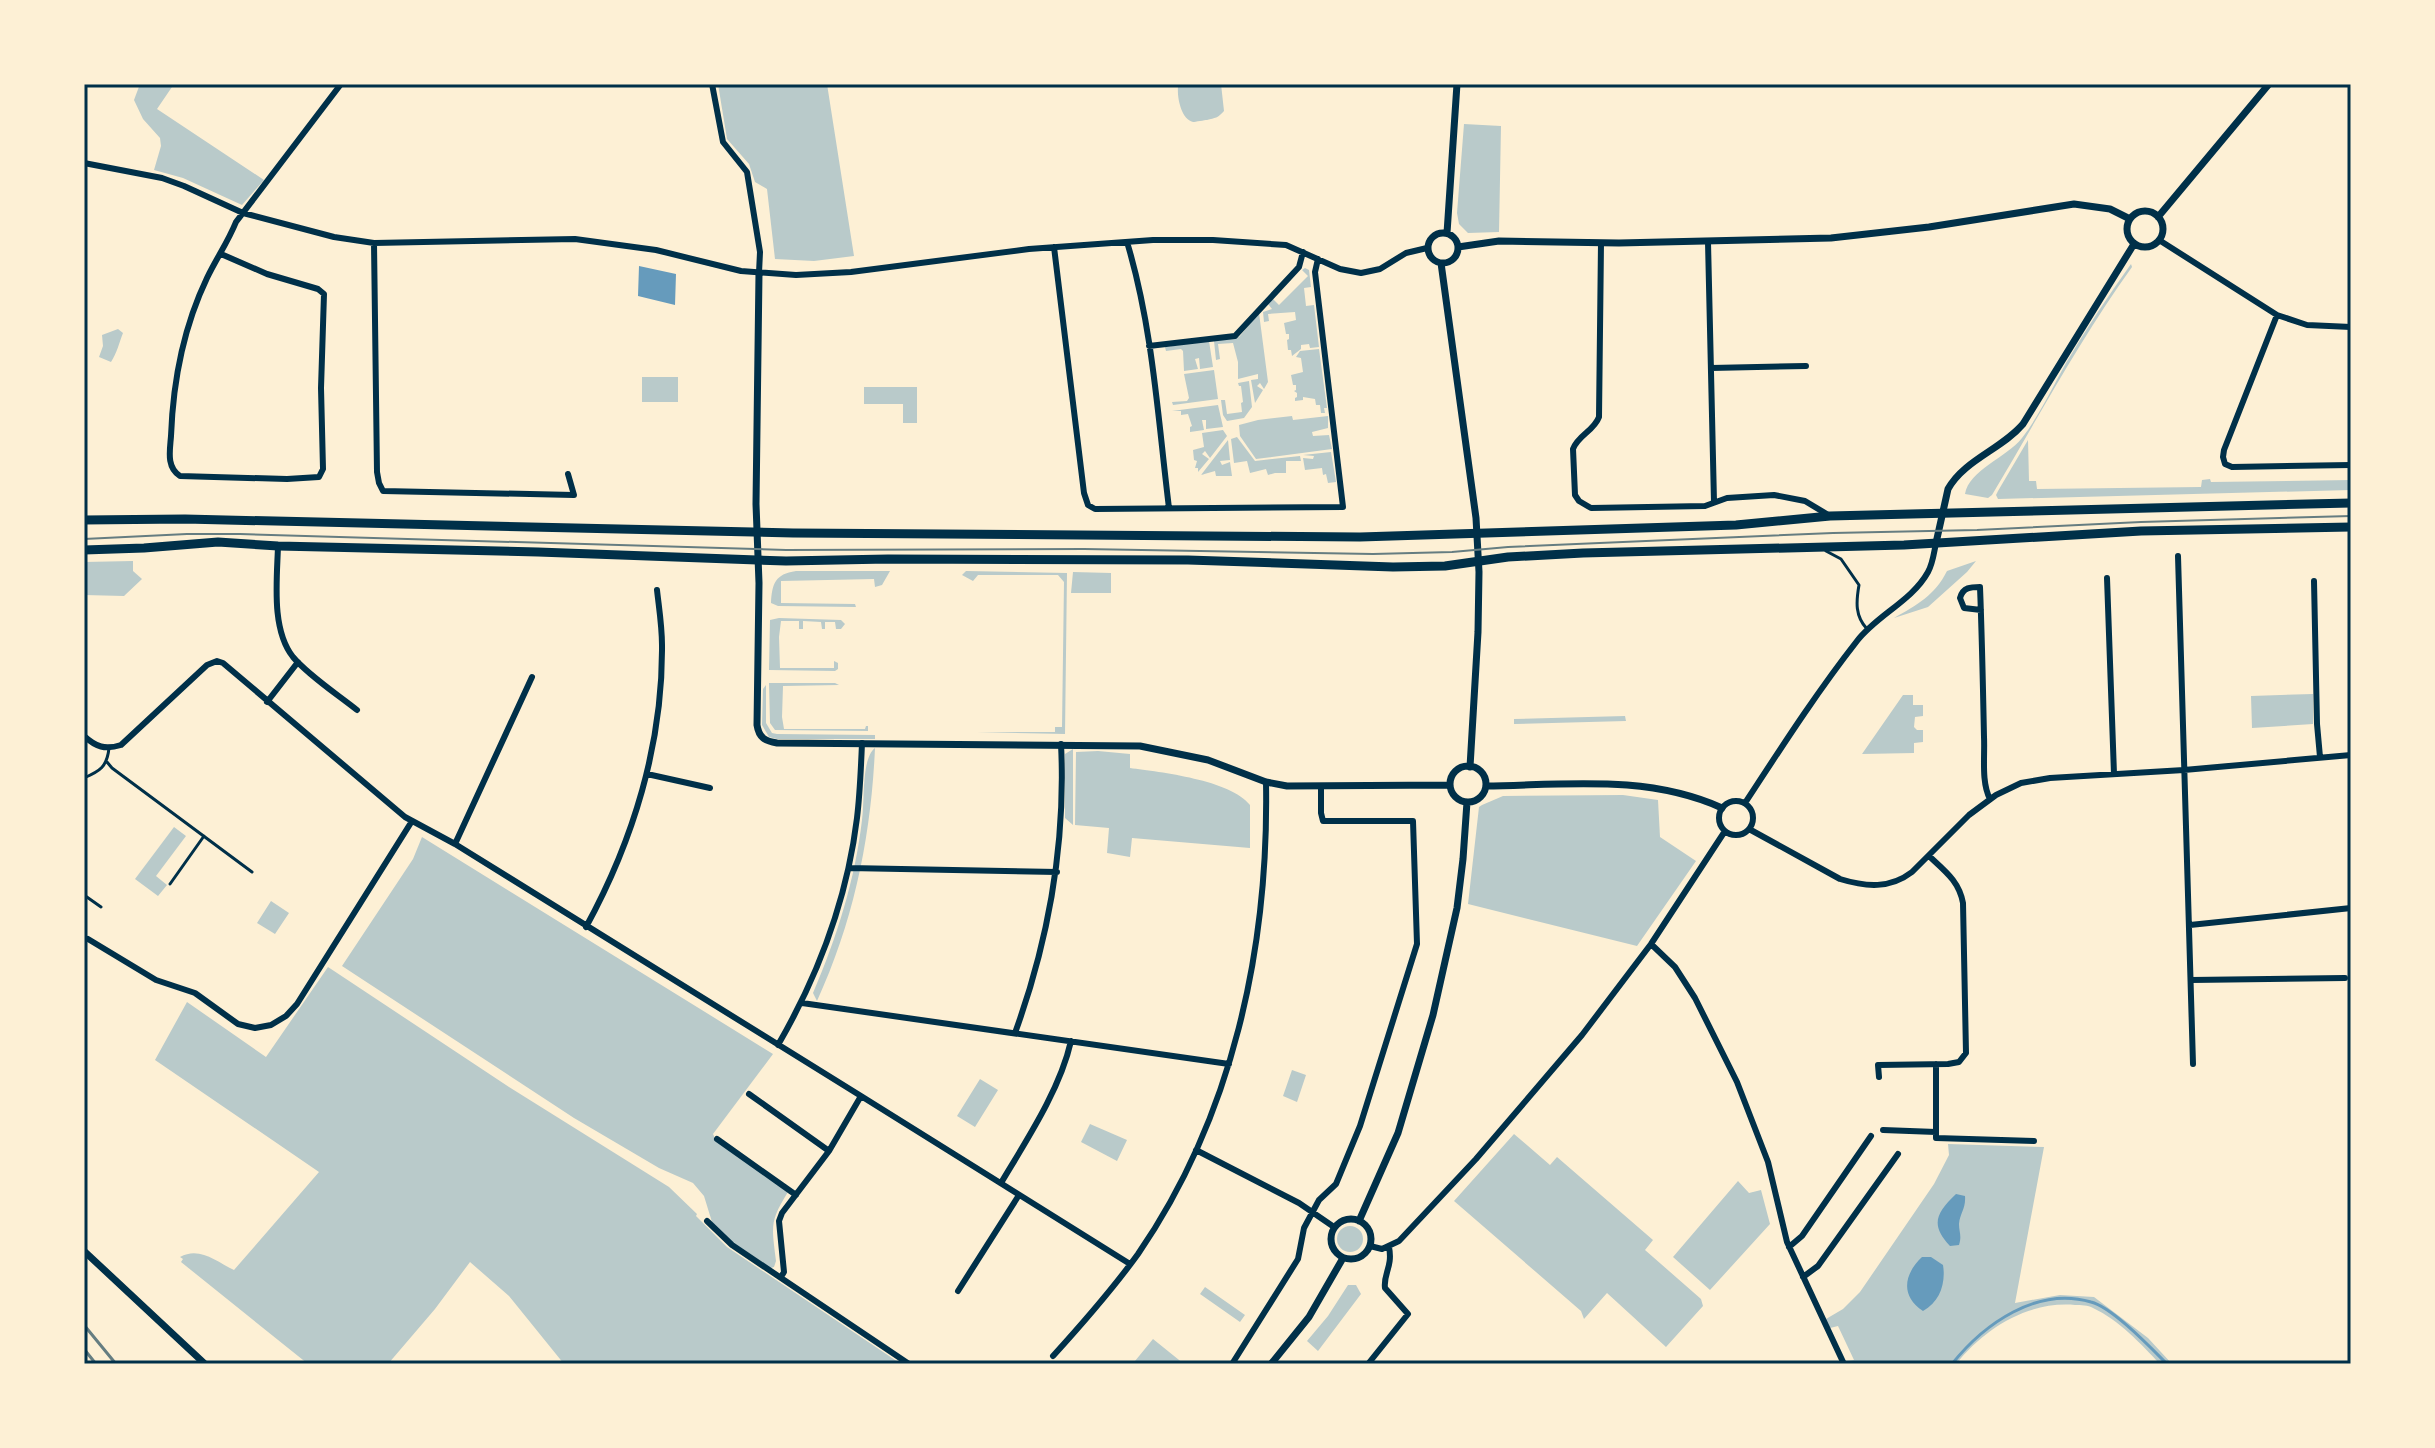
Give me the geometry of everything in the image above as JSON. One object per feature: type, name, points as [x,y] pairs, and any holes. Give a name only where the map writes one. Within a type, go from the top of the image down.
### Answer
[{"type":"main road","points":[[84,520],[200,519],[757,532],[1344,537],[1736,525],[1830,516],[2351,503]]},
{"type":"main road","points":[[84,550],[210,542],[758,560],[1172,560],[1393,567],[1445,566],[1553,554],[1936,543],[2141,531],[2351,527]]},
{"type":"street","points":[[221,254],[270,275],[318,289],[324,294],[321,383],[323,469],[319,477],[184,477],[175,473],[172,468],[172,407],[180,360],[206,280],[236,222],[341,84]]},
{"type":"street","points":[[712,84],[723,142],[747,172],[760,252],[757,725],[761,738],[777,743],[1128,745],[1208,760],[1266,782],[1287,786],[1450,785]]},
{"type":"street","points":[[1447,233],[1457,84]]},
{"type":"street","points":[[2158,217],[2269,84]]},
{"type":"street","points":[[84,163],[162,178],[243,213],[334,237],[374,243],[575,239],[627,245],[759,273],[840,273],[1054,247],[1213,240],[1277,243],[1340,269],[1361,273],[1380,269],[1411,251],[1427,248]]},
{"type":"street","points":[[1458,247],[1499,241],[1708,242],[1863,236],[2074,204],[2110,209],[2130,219]]},
{"type":"street","points":[[2146,211],[2158,217],[2162,229],[2159,240],[2147,247],[2134,244],[2127,233],[2130,219],[2146,211]]},
{"type":"street","points":[[1447,233],[1454,237],[1458,247],[1456,256],[1441,263],[1431,258],[1427,248],[1434,235],[1447,233]]},
{"type":"street","points":[[2159,240],[2277,315],[2307,325],[2351,327]]},
{"type":"street","points":[[1127,242],[1149,346],[1169,508]]},
{"type":"street","points":[[1708,242],[1714,502]]},
{"type":"street","points":[[374,243],[377,472],[383,491],[574,495],[568,474]]},
{"type":"street","points":[[1601,243],[1599,417],[1573,449],[1575,495],[1579,501],[1591,508],[1705,506],[1741,496],[1794,498],[1813,504],[1830,516]]},
{"type":"street","points":[[1745,803],[1804,714],[1868,629],[1914,590],[1925,576],[1932,561],[1948,489],[1958,475],[2012,436],[2023,424],[2134,244]]},
{"type":"street","points":[[1054,247],[1086,501],[1095,509],[1343,507],[1315,272],[1318,259]]},
{"type":"street","points":[[1149,346],[1235,336],[1299,267],[1303,252]]},
{"type":"street","points":[[1441,263],[1477,533],[1477,671],[1470,767]]},
{"type":"street","points":[[2277,315],[2224,450],[2223,461],[2232,467],[2351,465]]},
{"type":"street","points":[[1711,368],[1806,366]]},
{"type":"street","points":[[278,546],[278,624],[287,647],[298,662],[357,710]]},
{"type":"street","points":[[2178,556],[2193,1064]]},
{"type":"street","points":[[2107,578],[2114,774]]},
{"type":"street","points":[[2314,581],[2320,757]]},
{"type":"street","points":[[1981,610],[1967,610],[1962,605],[1960,598],[1966,589],[1980,587],[1981,610],[1986,791],[1990,799]]},
{"type":"street","points":[[586,927],[622,852],[647,774],[658,708],[663,647],[657,590]]},
{"type":"street","points":[[84,736],[97,746],[109,748],[121,745],[207,665],[217,661],[223,663],[412,821],[455,844],[1130,1264]]},
{"type":"street","points":[[267,702],[298,662]]},
{"type":"street","points":[[455,844],[532,677]]},
{"type":"street","points":[[778,1045],[802,1003],[827,945],[849,868],[857,817],[862,743]]},
{"type":"street","points":[[1015,1033],[1039,962],[1057,872],[1061,827],[1061,744]]},
{"type":"street","points":[[1749,829],[1840,879],[1878,886],[1901,880],[1969,815],[1990,799],[2021,783],[2351,755]]},
{"type":"street","points":[[1470,767],[1481,773],[1486,786],[1481,797],[1467,802],[1455,796],[1450,785],[1455,772],[1470,767]]},
{"type":"street","points":[[647,774],[710,788]]},
{"type":"street","points":[[1053,1356],[1103,1300],[1130,1264],[1171,1198],[1215,1105],[1249,987],[1261,921],[1266,782]]},
{"type":"street","points":[[1486,786],[1634,784],[1686,795],[1722,808]]},
{"type":"street","points":[[1232,1364],[1298,1259],[1301,1237],[1312,1211],[1336,1184],[1360,1126],[1417,944],[1413,821],[1323,821],[1321,787]]},
{"type":"street","points":[[1734,800],[1745,803],[1750,807],[1753,818],[1749,829],[1738,835],[1725,831],[1718,820],[1722,808],[1734,800]]},
{"type":"street","points":[[1359,1221],[1398,1133],[1433,1015],[1457,908],[1467,802]]},
{"type":"street","points":[[88,939],[156,980],[195,993],[238,1024],[255,1028],[271,1025],[286,1016],[297,1004],[412,821]]},
{"type":"street","points":[[1370,1246],[1382,1249],[1399,1241],[1504,1128],[1582,1035],[1651,944],[1725,831]]},
{"type":"street","points":[[1879,1077],[1878,1065],[1959,1062],[1966,1053],[1961,891],[1954,878],[1929,856]]},
{"type":"street","points":[[849,868],[1057,872]]},
{"type":"street","points":[[2190,925],[2351,908]]},
{"type":"street","points":[[1651,944],[1667,958],[1690,988],[1733,1074],[1764,1147],[1789,1247],[1844,1364]]},
{"type":"street","points":[[2191,980],[2345,978]]},
{"type":"street","points":[[802,1003],[1229,1064]]},
{"type":"street","points":[[1001,1183],[1042,1112],[1068,1055],[1071,1041]]},
{"type":"street","points":[[1936,1064],[1936,1138],[2034,1141]]},
{"type":"street","points":[[749,1094],[829,1151]]},
{"type":"street","points":[[781,1277],[784,1272],[779,1221],[782,1213],[829,1151],[861,1096]]},
{"type":"street","points":[[1883,1130],[1936,1132]]},
{"type":"street","points":[[1789,1247],[1802,1236],[1871,1136]]},
{"type":"street","points":[[717,1139],[796,1195]]},
{"type":"street","points":[[1196,1150],[1299,1203],[1334,1227]]},
{"type":"street","points":[[1803,1277],[1818,1266],[1898,1154]]},
{"type":"street","points":[[958,1291],[1019,1195]]},
{"type":"street","points":[[1344,1220],[1359,1221],[1369,1230],[1370,1246],[1363,1256],[1343,1258],[1331,1244],[1331,1232],[1344,1220]]},
{"type":"street","points":[[707,1221],[732,1245],[909,1364]]},
{"type":"street","points":[[1368,1364],[1408,1314],[1385,1288],[1391,1262],[1389,1247]]},
{"type":"street","points":[[84,1251],[205,1364]]},
{"type":"street","points":[[1271,1364],[1309,1317],[1343,1258]]},
{"type":"lane","points":[[1799,546],[1834,553],[1850,569],[1859,585],[1857,610],[1861,622],[1868,629]]},
{"type":"lane","points":[[84,778],[102,769],[107,762],[109,748]]},
{"type":"lane","points":[[107,762],[252,872]]},
{"type":"lane","points":[[170,884],[204,836]]},
{"type":"lane","points":[[84,895],[101,907]]},
{"type":"shaded area","points":[[140,84],[174,84],[157,109],[264,180],[242,205],[183,178],[154,170],[161,146],[160,138],[143,119],[134,100]]},
{"type":"shaded area","points":[[718,84],[827,84],[854,256],[814,261],[775,259],[767,189],[755,182],[749,164],[727,139]]},
{"type":"shaded area","points":[[1182,84],[1221,84],[1224,111],[1212,119],[1189,120],[1179,102],[1178,87]]},
{"type":"shaded area","points":[[1464,124],[1501,126],[1499,232],[1468,233],[1459,224],[1457,213]]},
{"type":"shaded area","points":[[2131,264],[2132,267],[2077,350],[1992,495],[1988,498],[1965,494],[1973,478],[2022,438],[2081,338]]},
{"type":"shaded area","points":[[1302,270],[1309,270],[1311,287],[1304,288],[1306,306],[1314,305],[1319,347],[1301,345],[1301,349],[1292,356],[1291,350],[1288,350],[1289,334],[1286,334],[1284,323],[1296,320],[1295,312],[1268,314],[1269,321],[1264,322],[1263,312],[1272,309],[1268,304],[1273,299],[1279,305],[1308,276]]},
{"type":"shaded area","points":[[1259,313],[1268,382],[1264,389],[1260,383],[1257,386],[1263,390],[1255,403],[1251,380],[1258,379],[1258,374],[1238,379],[1233,343],[1218,344],[1220,359],[1216,360],[1214,341],[1239,337]]},
{"type":"shaded area","points":[[118,329],[123,333],[111,362],[99,357],[103,346],[102,335]]},
{"type":"shaded area","points":[[1209,341],[1213,367],[1200,369],[1199,358],[1195,359],[1198,369],[1184,371],[1183,351],[1166,351],[1165,347]]},
{"type":"shaded area","points":[[1319,349],[1327,408],[1324,408],[1325,413],[1321,413],[1315,399],[1303,397],[1303,400],[1295,401],[1296,385],[1293,385],[1291,375],[1303,372],[1301,358],[1296,357],[1300,351]]},
{"type":"shaded area","points":[[1214,370],[1218,399],[1173,405],[1172,402],[1187,401],[1189,398],[1184,374]]},
{"type":"shaded area","points":[[642,377],[678,377],[678,402],[642,402]]},
{"type":"shaded area","points":[[1249,381],[1252,407],[1244,418],[1227,421],[1221,400],[1225,400],[1227,414],[1242,412],[1241,386],[1238,383]]},
{"type":"shaded area","points":[[864,387],[917,387],[917,423],[903,423],[903,404],[864,404]]},
{"type":"shaded area","points":[[1218,405],[1223,427],[1206,429],[1206,420],[1202,420],[1204,430],[1190,432],[1192,426],[1188,414],[1172,411]]},
{"type":"shaded area","points":[[1292,416],[1293,420],[1328,416],[1328,428],[1312,432],[1313,436],[1329,435],[1332,449],[1256,459],[1240,436],[1239,425]]},
{"type":"shaded area","points":[[1223,430],[1227,436],[1210,458],[1205,451],[1202,454],[1209,459],[1198,472],[1193,450],[1204,447],[1202,433]]},
{"type":"shaded area","points":[[1237,437],[1255,461],[1300,456],[1301,461],[1286,461],[1286,473],[1268,475],[1266,469],[1250,473],[1247,461],[1234,463],[1231,439]]},
{"type":"shaded area","points":[[1228,440],[1230,460],[1220,461],[1222,465],[1230,462],[1232,476],[1216,476],[1215,471],[1201,475]]},
{"type":"shaded area","points":[[2028,440],[2029,481],[2036,481],[2037,489],[2201,487],[2202,480],[2210,479],[2211,482],[2351,480],[2351,490],[1998,499],[1998,491]]},
{"type":"shaded area","points":[[1331,452],[1336,482],[1328,483],[1322,468],[1305,470],[1303,458],[1313,459],[1314,456],[1303,455]]},
{"type":"shaded area","points":[[133,561],[133,571],[142,579],[124,596],[84,595],[84,562]]},
{"type":"shaded area","points":[[1976,561],[1928,607],[1894,618],[1931,593],[1947,571]]},
{"type":"shaded area","points":[[796,571],[890,571],[882,585],[875,587],[874,579],[781,581],[781,603],[855,604],[856,607],[778,606],[771,603],[772,590],[779,577]]},
{"type":"shaded area","points":[[966,571],[1067,573],[1065,734],[977,732],[1055,732],[1055,727],[1062,727],[1064,582],[1058,575],[978,575],[973,581],[962,575]]},
{"type":"shaded area","points":[[1073,572],[1111,573],[1111,593],[1071,593]]},
{"type":"shaded area","points":[[770,620],[841,620],[845,624],[841,629],[836,629],[835,622],[825,622],[825,629],[822,629],[821,622],[803,621],[803,629],[799,629],[799,621],[781,621],[779,637],[780,668],[834,668],[834,661],[838,663],[838,669],[769,670]]},
{"type":"shaded area","points":[[769,683],[839,685],[783,686],[784,729],[865,729],[868,726],[868,731],[775,730],[770,723]]},
{"type":"shaded area","points":[[766,685],[766,723],[772,733],[875,735],[875,739],[769,737],[762,725],[763,689]]},
{"type":"shaded area","points":[[2313,694],[2313,724],[2252,728],[2251,696]]},
{"type":"shaded area","points":[[1903,695],[1913,695],[1913,705],[1923,705],[1923,716],[1915,717],[1914,727],[1923,730],[1923,742],[1914,743],[1914,753],[1862,754]]},
{"type":"shaded area","points":[[1625,716],[1626,721],[1514,724],[1514,719]]},
{"type":"shaded area","points":[[875,748],[865,846],[851,909],[817,1001],[813,993],[850,886],[862,820],[867,761]]},
{"type":"shaded area","points":[[1073,749],[1073,825],[1065,818],[1065,754]]},
{"type":"shaded area","points":[[1076,752],[1130,754],[1130,768],[1212,783],[1241,796],[1250,805],[1250,848],[1132,838],[1130,857],[1107,853],[1109,828],[1075,825]]},
{"type":"shaded area","points":[[1623,795],[1658,800],[1660,837],[1696,861],[1637,946],[1468,904],[1479,807],[1503,796]]},
{"type":"shaded area","points":[[174,827],[186,836],[156,876],[167,885],[158,896],[135,879]]},
{"type":"shaded area","points":[[422,837],[773,1054],[713,1134],[788,1192],[773,1225],[774,1267],[771,1268],[725,1237],[712,1222],[704,1196],[693,1183],[659,1168],[574,1118],[342,966],[413,859]]},
{"type":"shaded area","points":[[271,901],[289,913],[275,934],[257,923]]},
{"type":"shaded area","points":[[328,967],[509,1087],[669,1187],[727,1247],[901,1364],[564,1364],[509,1296],[470,1262],[388,1364],[308,1364],[181,1262],[183,1259],[180,1257],[201,1254],[234,1270],[319,1172],[155,1060],[187,1002],[266,1057]]},
{"type":"shaded area","points":[[1292,1070],[1306,1075],[1297,1102],[1283,1096]]},
{"type":"shaded area","points":[[980,1079],[998,1090],[975,1127],[957,1116]]},
{"type":"shaded area","points":[[1090,1124],[1127,1140],[1117,1161],[1081,1142]]},
{"type":"shaded area","points":[[1514,1134],[1550,1165],[1557,1157],[1653,1240],[1645,1250],[1701,1299],[1703,1306],[1666,1347],[1607,1293],[1584,1319],[1581,1311],[1454,1201]]},
{"type":"shaded area","points":[[1948,1144],[2044,1147],[2015,1303],[2060,1295],[2094,1297],[2148,1338],[2172,1364],[2160,1364],[2103,1313],[2089,1306],[2058,1305],[2024,1312],[1994,1328],[1956,1364],[1848,1364],[1847,1361],[1854,1360],[1838,1326],[1830,1328],[1826,1319],[1843,1309],[1860,1292],[1934,1184],[1949,1155]]},
{"type":"shaded area","points":[[1738,1181],[1749,1193],[1761,1190],[1770,1224],[1710,1290],[1673,1257]]},
{"type":"shaded area","points":[[1350,1226],[1359,1230],[1363,1239],[1359,1248],[1350,1252],[1341,1248],[1337,1239],[1341,1230]]},
{"type":"shaded area","points":[[1348,1285],[1356,1285],[1361,1294],[1318,1351],[1307,1341]]},
{"type":"shaded area","points":[[1205,1287],[1245,1315],[1240,1322],[1200,1294]]},
{"type":"shaded area","points":[[1153,1339],[1184,1364],[1139,1364],[1135,1361]]},
{"type":"water","points":[[639,266],[676,274],[675,305],[638,296]]},
{"type":"water","points":[[1956,1194],[1965,1196],[1965,1200],[1959,1224],[1959,1245],[1950,1246],[1940,1232],[1938,1219]]},
{"type":"water","points":[[1922,1257],[1931,1257],[1943,1265],[1944,1272],[1938,1297],[1923,1311],[1911,1299],[1907,1285],[1911,1270]]},
{"type":"waterway","points":[[1952,1364],[1980,1335],[2013,1312],[2051,1299],[2071,1298],[2100,1305],[2131,1329],[2167,1364]]},
{"type":"tram line","points":[[84,539],[240,534],[786,550],[1084,549],[1373,554],[1833,533],[2351,516]]},
{"type":"railway","points":[[84,1325],[116,1364]]},
{"type":"railway","points":[[84,1349],[96,1364]]}]
